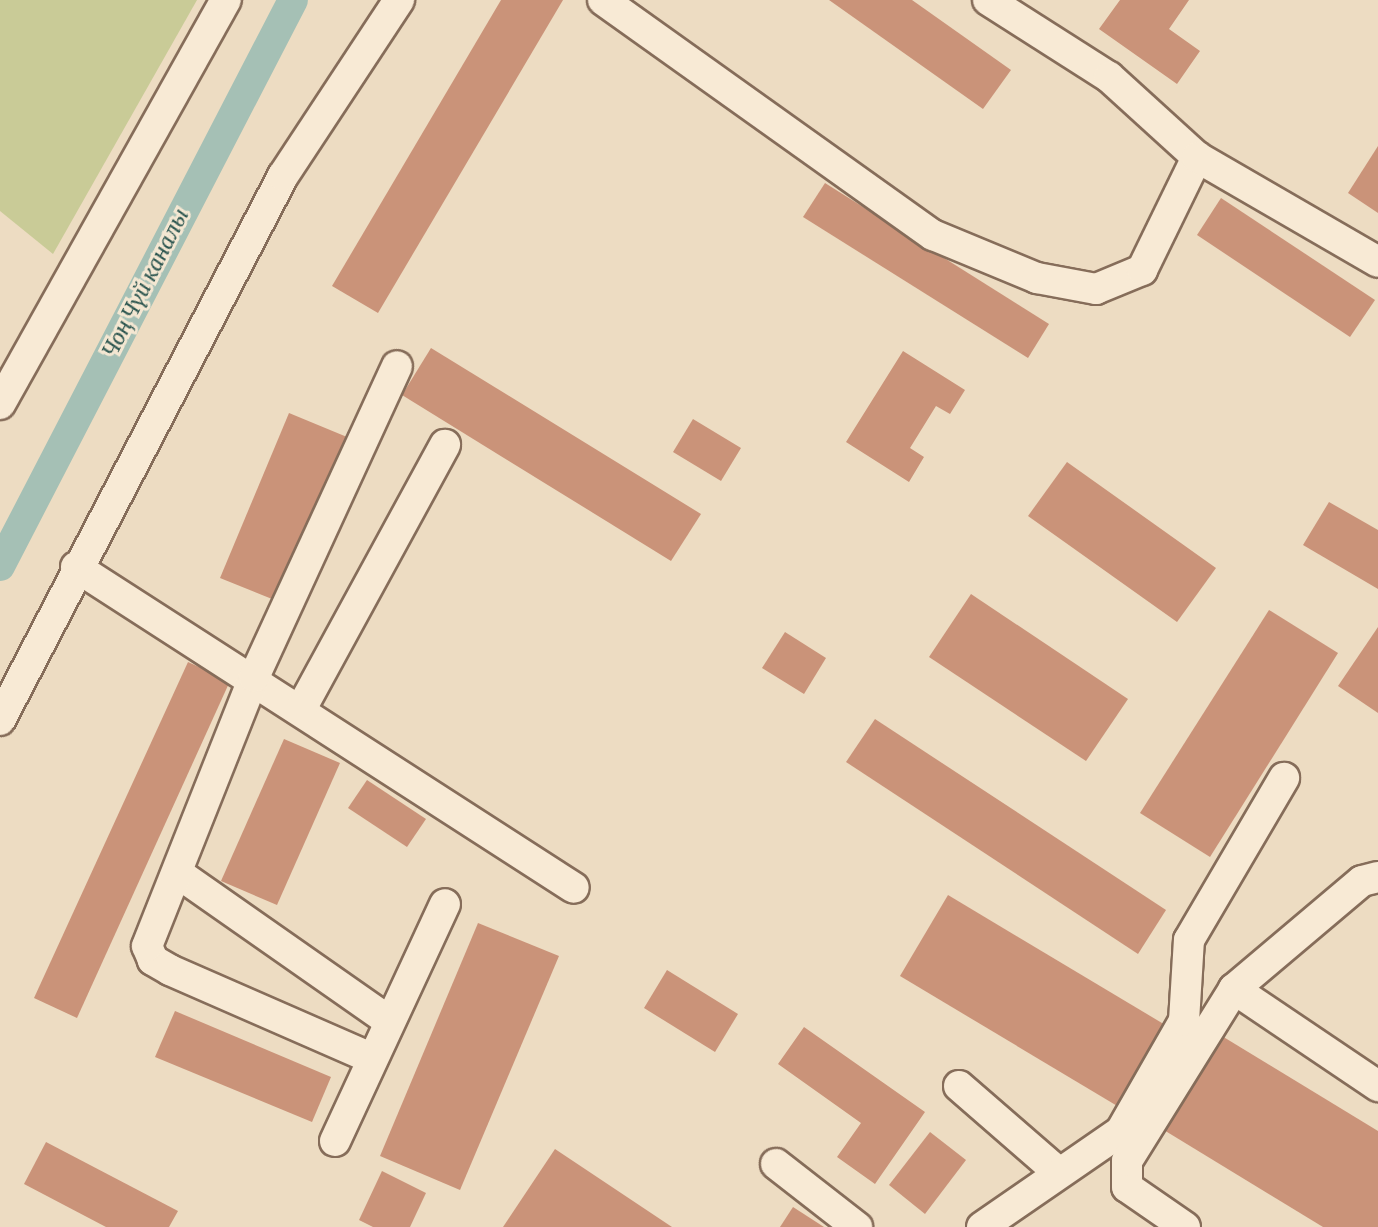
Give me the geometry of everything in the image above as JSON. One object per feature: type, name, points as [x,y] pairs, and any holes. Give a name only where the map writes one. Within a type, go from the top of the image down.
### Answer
[{"type":"street","points":[[0,404],[226,0]]},
{"type":"street","points":[[0,720],[76,567],[283,176],[399,0]]},
{"type":"street","points":[[603,0],[933,235],[1037,278],[1096,289],[1142,270],[1197,157]]},
{"type":"street","points":[[988,0],[1109,77],[1197,157],[1378,262]]},
{"type":"street","points":[[371,1058],[153,960],[147,946],[179,874],[254,677],[397,366]]},
{"type":"street","points":[[301,709],[445,445]]},
{"type":"street","points":[[76,567],[254,677],[574,888]]},
{"type":"street","points":[[981,1227],[1058,1172],[1121,1131],[1184,1021],[1189,940],[1284,778]]},
{"type":"street","points":[[179,874],[389,1021]]},
{"type":"street","points":[[1185,1227],[1127,1187],[1126,1161],[1234,989],[1362,881],[1378,877]]},
{"type":"street","points":[[335,1141],[371,1058],[445,904]]},
{"type":"street","points":[[1234,989],[1378,1086]]},
{"type":"street","points":[[959,1086],[1058,1172]]},
{"type":"street","points":[[776,1164],[857,1227]]},
{"type":"green space","points":[[0,0],[197,0],[53,254],[0,211]]},
{"type":"building","points":[[501,0],[563,0],[378,313],[332,286]]},
{"type":"building","points":[[829,0],[912,0],[1011,70],[983,109]]},
{"type":"building","points":[[1120,0],[1189,0],[1169,29],[1200,51],[1177,84],[1099,29]]},
{"type":"building","points":[[1378,146],[1378,213],[1348,193]]},
{"type":"building","points":[[825,183],[1049,324],[1028,358],[803,217]]},
{"type":"building","points":[[1221,198],[1375,300],[1350,337],[1197,235]]},
{"type":"building","points":[[431,348],[701,514],[671,561],[402,395]]},
{"type":"building","points":[[903,351],[965,390],[950,414],[936,406],[910,448],[924,457],[909,482],[846,442]]},
{"type":"building","points":[[289,413],[347,437],[277,601],[220,578]]},
{"type":"building","points":[[693,419],[741,448],[721,481],[673,452]]},
{"type":"building","points":[[1067,462],[1216,568],[1177,622],[1028,516]]},
{"type":"building","points":[[1329,502],[1378,530],[1378,589],[1303,545]]},
{"type":"building","points":[[971,594],[1128,699],[1086,761],[929,657]]},
{"type":"building","points":[[1269,610],[1338,653],[1210,857],[1140,813]]},
{"type":"building","points":[[1378,627],[1378,713],[1338,686]]},
{"type":"building","points":[[785,632],[826,658],[804,694],[762,668]]},
{"type":"building","points":[[188,662],[230,681],[77,1018],[34,998]]},
{"type":"building","points":[[875,719],[1166,910],[1138,954],[846,762]]},
{"type":"building","points":[[284,739],[340,763],[277,905],[221,881]]},
{"type":"building","points":[[367,780],[426,819],[407,847],[348,808]]},
{"type":"building","points":[[948,895],[1172,1029],[1124,1110],[900,976]]},
{"type":"building","points":[[478,923],[559,956],[460,1190],[380,1156]]},
{"type":"building","points":[[667,970],[738,1014],[715,1052],[644,1008]]},
{"type":"building","points":[[175,1011],[331,1077],[312,1122],[155,1057]]},
{"type":"building","points":[[804,1027],[925,1112],[875,1184],[837,1157],[861,1123],[778,1064]]},
{"type":"building","points":[[1212,1030],[1378,1131],[1378,1227],[1323,1227],[1154,1124]]},
{"type":"building","points":[[930,1132],[966,1160],[925,1214],[889,1185]]},
{"type":"building","points":[[46,1142],[178,1211],[169,1227],[106,1227],[24,1184]]},
{"type":"building","points":[[555,1149],[672,1227],[503,1227]]},
{"type":"building","points":[[382,1171],[426,1193],[410,1227],[373,1227],[359,1220]]},
{"type":"building","points":[[793,1207],[824,1227],[780,1227]]},
{"type":"waterway","name":"Чоң Чүй каналы","points":[[0,566],[293,0]]}]
